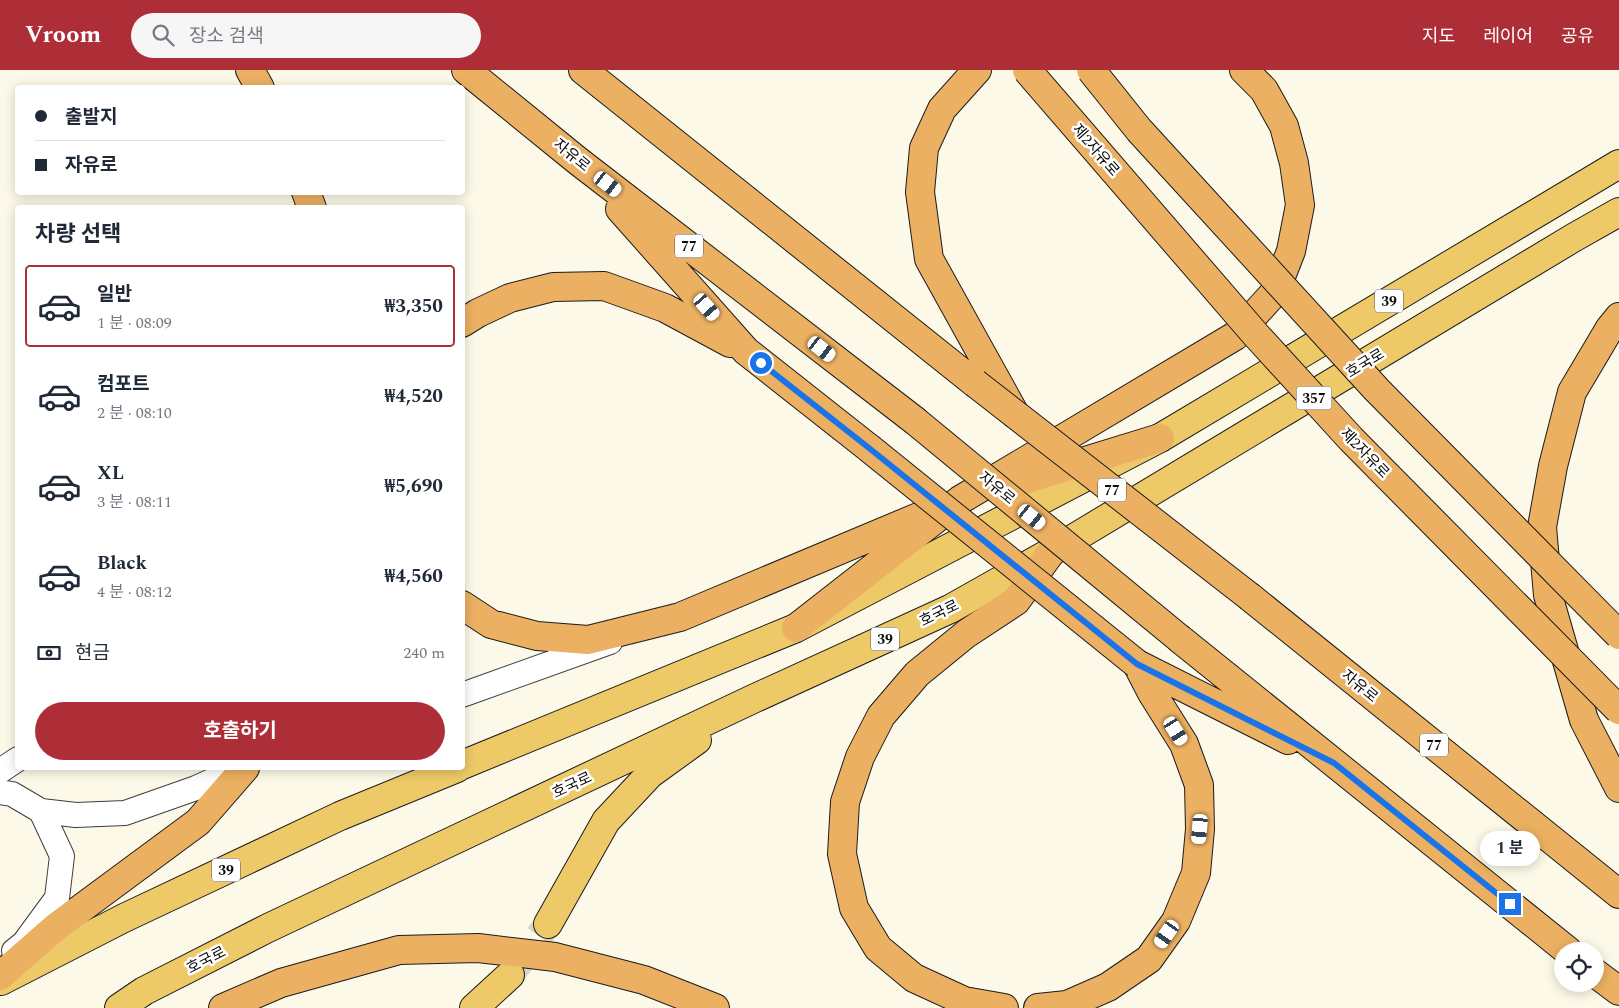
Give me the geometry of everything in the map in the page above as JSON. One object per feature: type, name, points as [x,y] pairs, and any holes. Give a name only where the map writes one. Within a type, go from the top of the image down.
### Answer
[{"type":"highway","points":[[250,70],[258,85]]},
{"type":"highway","name":"자유로","points":[[466,70],[578,161],[914,420],[1180,639],[1557,942]]},
{"type":"highway","name":"자유로","points":[[582,70],[984,377],[1015,414],[1250,597],[1619,894]]},
{"type":"highway","points":[[977,70],[942,109],[924,148],[920,192],[929,259],[984,377]]},
{"type":"highway","name":"제2자유로","points":[[1027,70],[1256,335],[1351,439],[1619,710]]},
{"type":"highway","points":[[1091,70],[1138,130],[1377,390],[1619,635]]},
{"type":"highway","points":[[796,628],[960,500],[1236,336],[1275,292],[1291,251],[1300,205],[1296,171],[1284,126],[1264,90],[1244,70]]},
{"type":"highway","points":[[578,161],[746,351],[1137,664],[1334,763]]},
{"type":"highway","points":[[465,322],[478,313],[510,298],[553,286],[604,286],[665,308],[746,351]]},
{"type":"highway","points":[[1619,317],[1610,328],[1572,392],[1552,466],[1542,527],[1548,595],[1573,683],[1584,720],[1619,788]]},
{"type":"highway","points":[[465,607],[491,624],[537,636],[588,640],[680,617],[960,500],[1160,438]]},
{"type":"highway","points":[[1004,1008],[964,1001],[914,978],[878,948],[854,908],[842,854],[845,802],[860,757],[881,716],[917,674],[966,634],[1016,601],[1051,552]]},
{"type":"highway","points":[[1038,1008],[1067,1005],[1100,991],[1149,959],[1176,921],[1196,873],[1200,829],[1199,785],[1184,744],[1152,693],[1137,664]]},
{"type":"highway","points":[[0,976],[56,927],[198,822],[243,770]]},
{"type":"highway","points":[[223,1008],[282,983],[333,967],[399,950],[478,948],[564,959],[644,980],[715,1008]]},
{"type":"highway","points":[[1604,980],[1619,991]]},
{"type":"main road","name":"39","points":[[465,764],[796,628],[1160,438],[1619,164]]},
{"type":"main road","name":"호국로","points":[[119,1008],[144,991],[268,928],[754,699],[950,609],[1051,552],[1619,212]]},
{"type":"main road","points":[[548,924],[606,821],[650,774],[754,699]]},
{"type":"main road","name":"39","points":[[0,982],[124,918],[340,816],[452,770]]},
{"type":"main road","points":[[474,1008],[510,975]]},
{"type":"street","points":[[465,694],[680,617]]},
{"type":"street","points":[[0,771],[15,761]]},
{"type":"street","points":[[0,792],[12,794],[41,811],[76,815],[126,813],[196,788],[236,770]]},
{"type":"street","points":[[0,962],[24,943],[56,898],[62,856],[41,811]]},
{"type":"tunnel","points":[[514,970],[548,924]]},
{"type":"route","points":[[761,363],[1137,664],[1334,763],[1510,904]]}]
